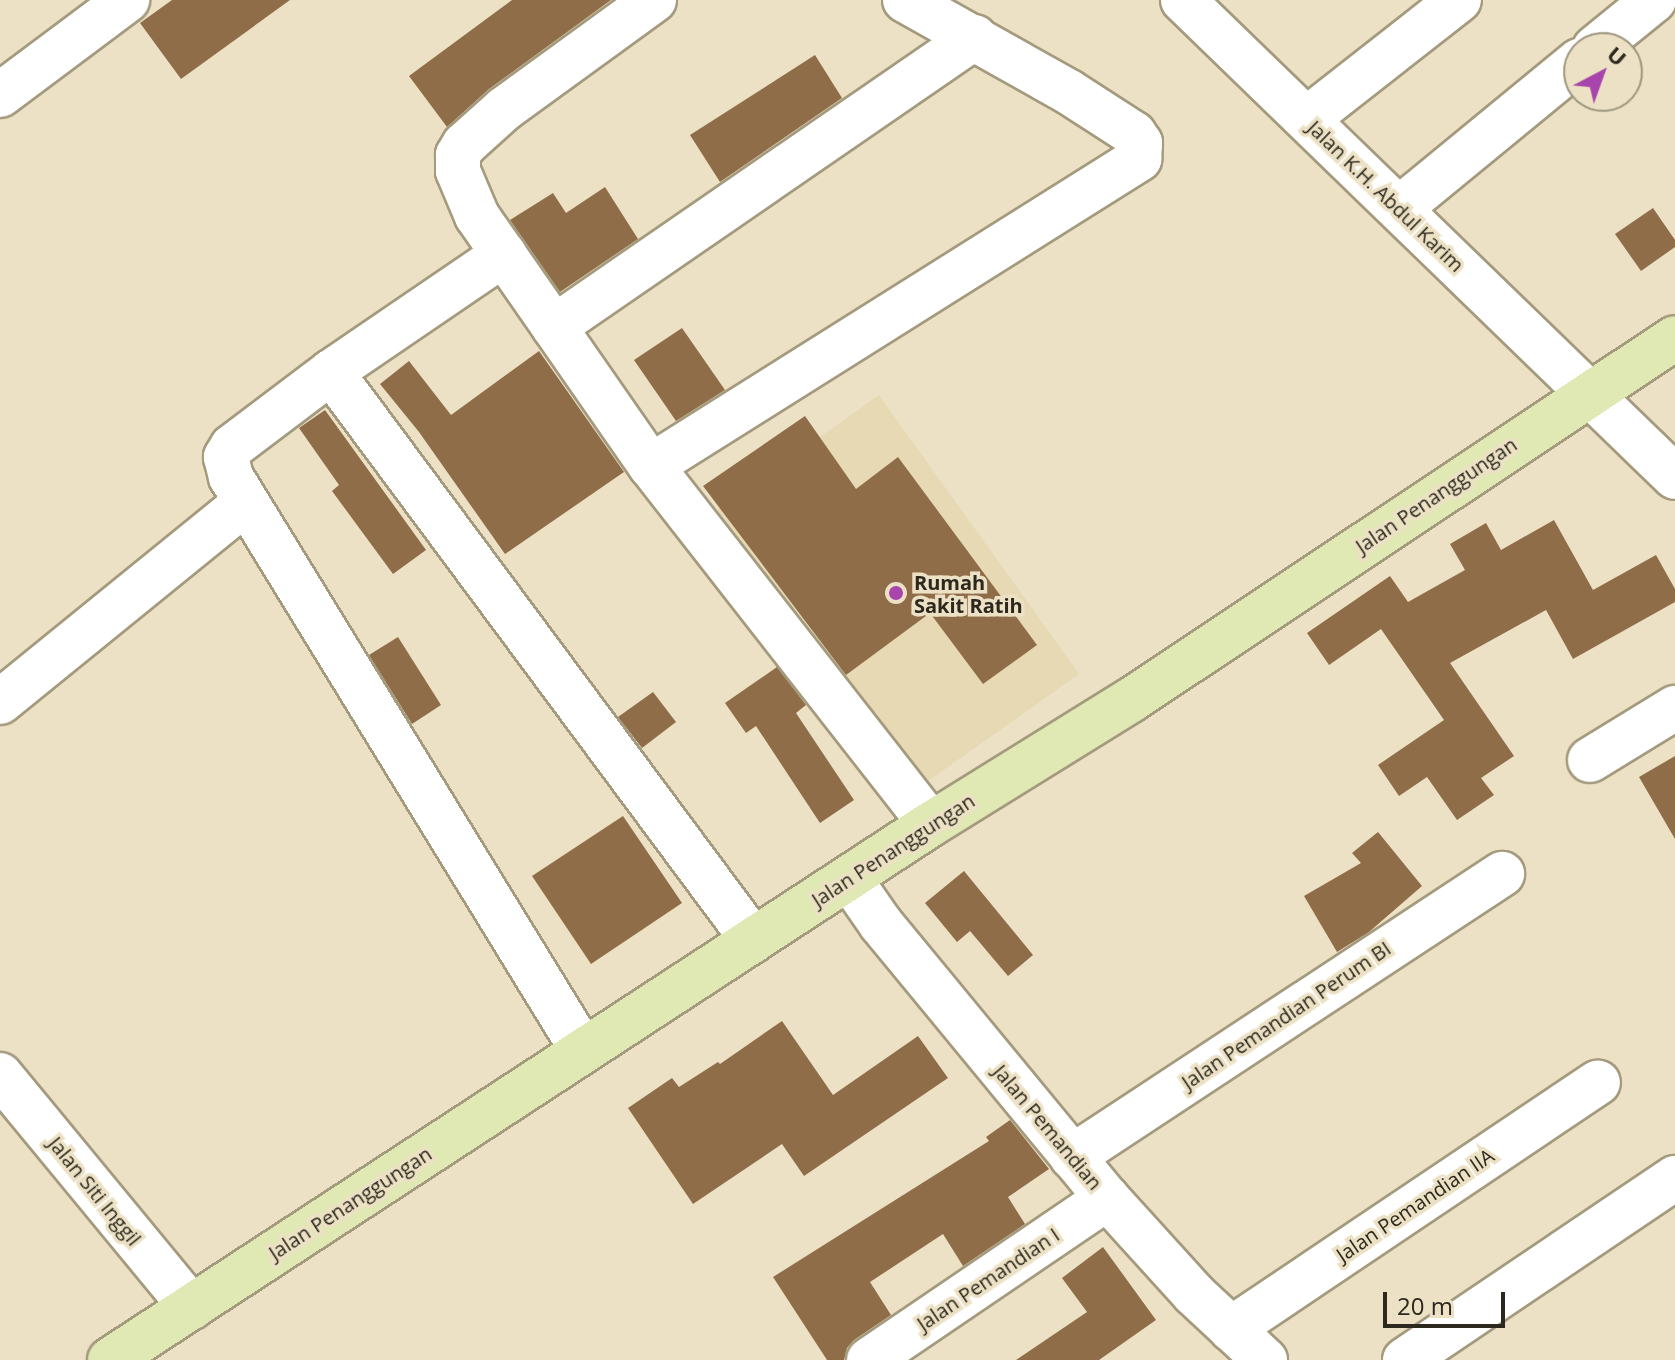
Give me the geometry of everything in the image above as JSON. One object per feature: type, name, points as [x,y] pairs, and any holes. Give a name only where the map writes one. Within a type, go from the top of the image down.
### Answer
[{"type":"main road","name":"Jalan Penanggungan","points":[[110,1360],[931,824],[1131,700],[1675,338]]},
{"type":"street","points":[[654,0],[504,109],[464,145],[458,155],[458,171],[477,216],[651,466],[931,824]]},
{"type":"street","points":[[651,466],[1134,165],[1141,151],[1134,134],[975,37],[905,0]]},
{"type":"street","name":"Jalan K.H. Abdul Karim","points":[[1183,0],[1400,208],[1586,395],[1675,477]]},
{"type":"street","points":[[1307,119],[1459,0]]},
{"type":"street","points":[[1615,32],[1654,0]]},
{"type":"street","points":[[0,95],[103,7]]},
{"type":"street","points":[[554,327],[975,37]]},
{"type":"street","points":[[1400,208],[1563,74]]},
{"type":"street","points":[[504,254],[331,372],[232,447],[226,457],[245,503],[583,1051]]},
{"type":"street","points":[[331,372],[753,940]]},
{"type":"street","points":[[0,702],[245,503]]},
{"type":"street","points":[[1590,760],[1675,708]]},
{"type":"street","name":"Jalan Pemandian Perum BI","points":[[1072,1157],[1502,874]]},
{"type":"street","name":"Jalan Pemandian","points":[[849,878],[881,924],[1107,1198],[1194,1294],[1265,1360]]},
{"type":"street","name":"Jalan Siti Inggil","points":[[0,1075],[191,1307]]},
{"type":"street","name":"Jalan Pemandian IIA","points":[[1231,1329],[1598,1082]]},
{"type":"street","points":[[1405,1360],[1675,1178]]},
{"type":"street","name":"Jalan Pemandian I","points":[[869,1360],[1107,1198]]},
{"type":"shaded area","name":"Rumah Sakit Ratih","points":[[879,395],[1079,674],[914,791],[714,512]]},
{"type":"building","points":[[172,0],[290,0],[181,79],[140,23]]},
{"type":"building","points":[[512,0],[611,0],[489,89],[447,127],[409,76]]},
{"type":"building","points":[[815,55],[842,98],[720,182],[690,135]]},
{"type":"building","points":[[605,187],[638,239],[560,292],[510,220],[553,193],[566,213]]},
{"type":"building","points":[[1653,208],[1675,240],[1675,247],[1641,271],[1615,234]]},
{"type":"building","points":[[682,328],[725,390],[676,421],[634,360]]},
{"type":"building","points":[[539,351],[624,472],[505,554],[419,432],[380,384],[409,361],[451,415]]},
{"type":"building","points":[[325,410],[426,550],[393,574],[332,491],[339,485],[299,428]]},
{"type":"building","points":[[805,416],[856,489],[898,457],[1037,645],[983,684],[930,613],[846,675],[703,486]]},
{"type":"building","points":[[1554,520],[1593,590],[1656,555],[1675,589],[1675,602],[1573,659],[1546,610],[1450,663],[1514,756],[1481,778],[1494,795],[1457,820],[1427,777],[1399,796],[1378,765],[1444,720],[1381,629],[1329,665],[1307,633],[1390,576],[1408,602],[1465,570],[1450,544],[1486,523],[1501,550]]},
{"type":"building","points":[[398,637],[441,705],[412,724],[369,655]]},
{"type":"building","points":[[777,667],[806,705],[796,713],[854,800],[820,823],[756,726],[746,733],[725,703]]},
{"type":"building","points":[[653,692],[676,722],[642,748],[618,717]]},
{"type":"building","points":[[1675,756],[1675,839],[1639,777]]},
{"type":"building","points":[[623,816],[682,903],[591,964],[532,876]]},
{"type":"building","points":[[1378,832],[1422,886],[1369,932],[1337,952],[1304,896],[1361,863],[1352,853]]},
{"type":"building","points":[[964,871],[1033,955],[1008,976],[970,931],[957,942],[925,903]]},
{"type":"building","points":[[782,1021],[833,1095],[918,1036],[948,1078],[804,1176],[782,1144],[693,1204],[628,1108],[672,1078],[679,1087],[718,1062],[720,1064]]},
{"type":"building","points":[[1010,1120],[1049,1169],[1008,1197],[1025,1224],[963,1266],[943,1234],[870,1282],[891,1315],[854,1340],[847,1348],[844,1360],[827,1360],[773,1277],[989,1141],[986,1137]]},
{"type":"building","points":[[1103,1247],[1156,1320],[1099,1360],[1016,1360],[1087,1312],[1062,1278]]},
{"type":"place","name":"Rumah Sakit Ratih","points":[[896,593]]}]
